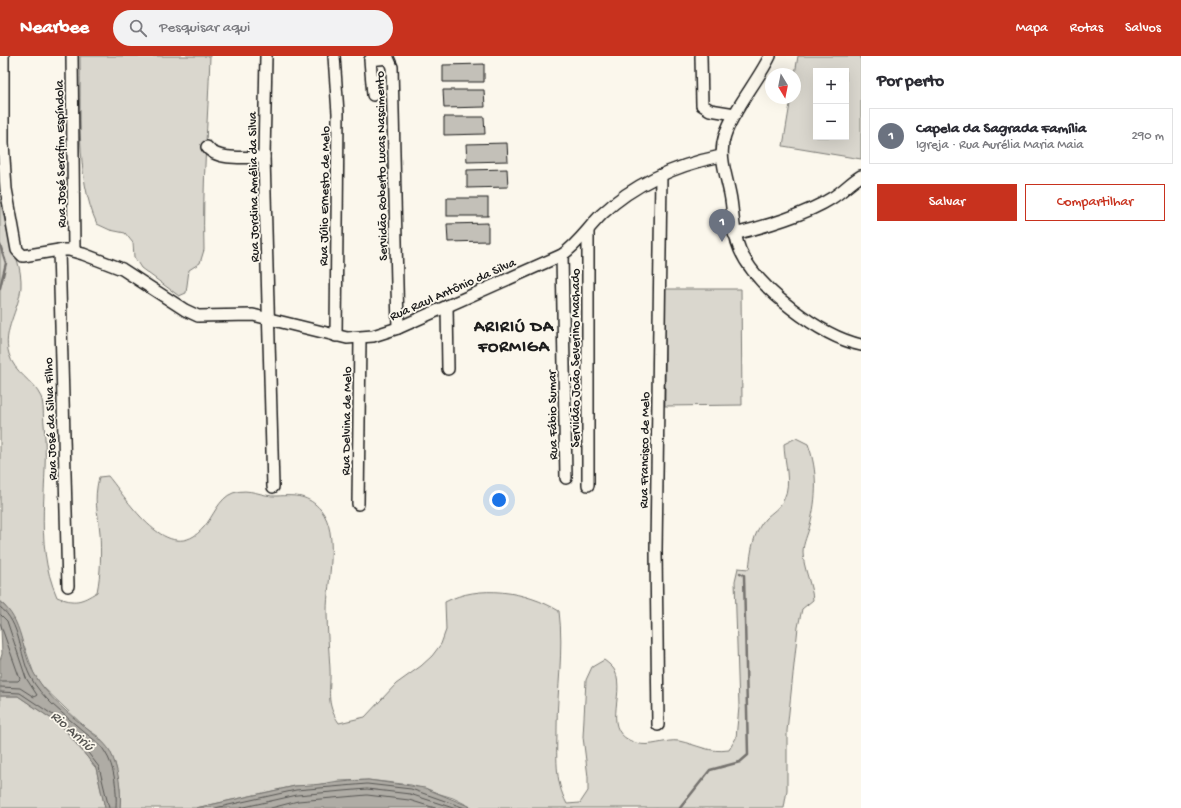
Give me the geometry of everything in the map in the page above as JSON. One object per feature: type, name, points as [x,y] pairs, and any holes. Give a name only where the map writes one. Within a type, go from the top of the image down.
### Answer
[{"type":"street","name":"Rua Raul Antônio da Silva","points":[[3,56],[3,143],[6,189],[17,250],[23,256],[59,250],[74,251],[122,269],[193,315],[211,316],[242,314],[268,318],[336,336],[360,338],[398,328],[562,255],[577,244],[601,216],[625,194],[661,175],[685,166],[721,156]]},
{"type":"street","name":"Rua José Serafim Espíndola","points":[[72,56],[74,251]]},
{"type":"street","name":"Rua Jordina Amélia da Silva","points":[[266,56],[264,157],[273,487]]},
{"type":"street","name":"Rua Júlio Ernesto de Melo","points":[[334,56],[338,126],[336,336]]},
{"type":"street","points":[[701,56],[702,105],[710,110],[736,114]]},
{"type":"street","points":[[770,56],[725,134],[721,156],[731,196],[734,234],[747,261],[768,286],[796,311],[814,325],[830,334],[861,345]]},
{"type":"street","name":"Servidão Roberto Lucas Nascimento","points":[[372,96],[370,60],[388,58],[392,66],[398,328]]},
{"type":"street","points":[[207,147],[210,153],[218,156],[264,157]]},
{"type":"street","name":"Rua Francisco de Melo","points":[[658,725],[656,543],[661,175]]},
{"type":"street","points":[[734,234],[769,224],[817,206],[838,194],[861,176]]},
{"type":"street","name":"Servidão João Severino Machado","points":[[588,231],[588,485]]},
{"type":"street","name":"Rua José da Silva Filho","points":[[59,250],[68,586]]},
{"type":"street","name":"Rua Fábio Sumar","points":[[562,255],[566,478]]},
{"type":"street","points":[[447,306],[448,369]]},
{"type":"street","name":"Rua Delvina de Melo","points":[[358,504],[360,338]]},
{"type":"shaded area","points":[[80,56],[210,56],[204,177],[204,250],[200,263],[189,270],[186,293],[179,296],[141,268],[134,257],[133,243],[125,233],[110,230],[97,224],[85,185],[82,164]]},
{"type":"shaded area","points":[[798,56],[861,56],[861,159],[783,146],[790,104],[801,104],[801,68],[796,68]]},
{"type":"shaded area","points":[[0,199],[8,234],[19,266],[21,280],[20,296],[9,329],[7,345],[11,361],[38,391],[43,403],[45,467],[43,533],[45,554],[57,597],[69,601],[78,601],[97,592],[101,555],[100,533],[96,506],[96,493],[99,477],[108,476],[138,514],[150,526],[164,536],[177,540],[191,538],[204,527],[220,503],[228,495],[239,491],[272,496],[296,496],[311,501],[321,510],[327,520],[330,532],[331,559],[327,611],[330,703],[339,723],[365,717],[396,684],[432,656],[441,644],[446,630],[445,602],[458,596],[487,592],[502,592],[532,599],[559,611],[561,640],[557,714],[557,767],[560,786],[567,804],[580,803],[588,791],[588,777],[583,737],[586,680],[592,667],[604,660],[615,671],[618,681],[616,722],[619,730],[625,738],[636,743],[647,745],[668,741],[679,741],[709,750],[729,750],[736,738],[739,707],[735,581],[738,568],[749,569],[755,536],[761,524],[784,499],[788,479],[784,444],[796,438],[808,444],[814,464],[815,494],[812,515],[804,545],[803,558],[813,600],[802,609],[798,627],[787,731],[787,790],[784,808],[473,808],[453,798],[411,785],[368,780],[338,781],[311,786],[295,786],[196,808],[120,808],[120,789],[115,763],[99,737],[87,729],[42,686],[34,674],[25,648],[5,606],[0,602]]},
{"type":"shaded area","points":[[665,289],[741,289],[742,405],[665,406]]},
{"type":"shaded area","points":[[0,696],[18,696],[62,726],[96,768],[105,808],[0,808]]},
{"type":"water","name":"Rio Aririú","points":[[0,602],[8,609],[18,627],[30,666],[40,683],[58,704],[108,747],[119,779],[120,808],[105,808],[96,768],[62,726],[18,696],[0,696],[0,660],[2,654]]},
{"type":"water","points":[[368,780],[425,788],[473,808],[196,808],[295,786]]},
{"type":"building","points":[[484,64],[484,82],[443,82],[443,65]]},
{"type":"building","points":[[443,90],[484,90],[485,107],[444,108]]},
{"type":"building","points":[[444,117],[484,117],[485,134],[444,135]]},
{"type":"building","points":[[507,143],[508,161],[467,162],[466,144]]},
{"type":"building","points":[[507,169],[508,187],[467,188],[467,170]]},
{"type":"building","points":[[447,198],[488,198],[488,216],[447,216]]},
{"type":"building","points":[[488,223],[488,241],[448,242],[447,224]]},
{"type":"waterway","points":[[0,245],[6,263],[0,288]]},
{"type":"waterway","points":[[680,808],[710,770],[740,762],[748,755],[744,575],[740,573]]},
{"type":"place","name":"Capela da Sagrada Família","points":[[722,242]]},
{"type":"district","name":"ARIRIÚ DA FORMIGA","points":[[514,335]]}]
